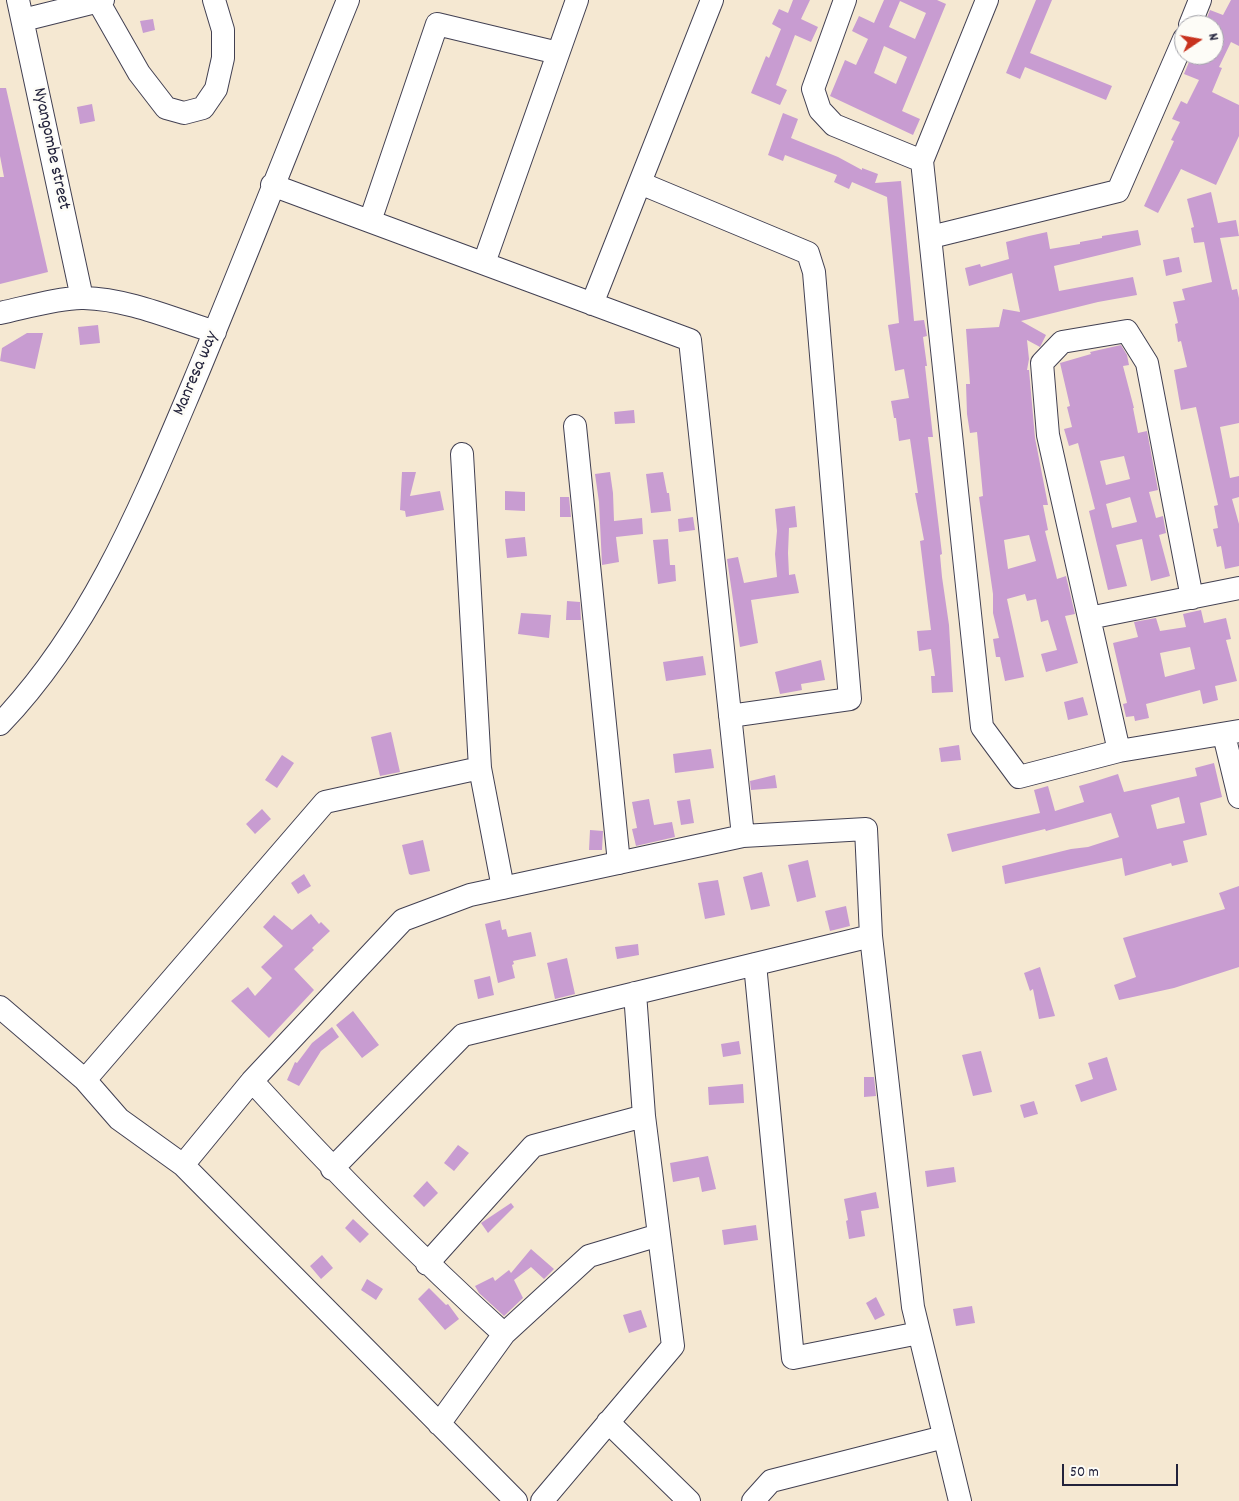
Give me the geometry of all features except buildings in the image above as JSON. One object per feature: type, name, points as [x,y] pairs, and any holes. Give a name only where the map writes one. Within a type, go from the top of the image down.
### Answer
[{"type":"street","points":[[20,10],[100,1],[139,73],[166,108],[184,113],[203,108],[216,89],[223,58],[223,30],[214,0]]},
{"type":"street","name":"Manresa way","points":[[0,723],[60,650],[120,549],[215,332],[272,185],[348,0]]},
{"type":"street","points":[[484,264],[577,0]]},
{"type":"street","points":[[592,304],[712,0]]},
{"type":"street","points":[[845,0],[813,89],[820,110],[834,125],[922,161]]},
{"type":"street","points":[[987,0],[922,161],[982,726],[1019,777],[1119,751],[1231,733],[1239,797]]},
{"type":"street","points":[[1194,15],[1200,0]]},
{"type":"street","name":"Nyangombe street","points":[[20,10],[82,298]]},
{"type":"street","points":[[370,221],[437,24],[558,53]]},
{"type":"street","points":[[931,237],[1118,191],[1174,62]]},
{"type":"street","points":[[640,183],[808,253],[814,272],[850,698],[730,716]]},
{"type":"street","points":[[272,185],[690,340],[743,836]]},
{"type":"street","points":[[0,313],[82,298],[116,302],[215,332]]},
{"type":"street","points":[[1119,751],[1048,435],[1042,363],[1062,342],[1127,331],[1147,363],[1192,598]]},
{"type":"street","points":[[575,426],[619,863]]},
{"type":"street","points":[[462,454],[480,768],[503,888]]},
{"type":"street","points":[[1089,618],[1239,588]]},
{"type":"street","points":[[84,1080],[325,802],[480,768]]},
{"type":"street","points":[[183,1165],[252,1081],[403,920],[470,895],[743,836],[866,829],[871,936],[913,1307],[960,1501]]},
{"type":"street","points":[[332,1169],[463,1035],[871,936]]},
{"type":"street","points":[[755,964],[793,1358],[919,1333]]},
{"type":"street","points":[[542,1501],[673,1346],[644,1116],[635,993]]},
{"type":"street","points":[[0,1006],[84,1080],[118,1119],[183,1165],[516,1501]]},
{"type":"street","points":[[252,1081],[332,1169],[427,1264],[504,1334]]},
{"type":"street","points":[[427,1264],[533,1146],[644,1116]]},
{"type":"street","points":[[440,1424],[504,1334],[589,1256],[659,1235]]},
{"type":"street","points":[[608,1422],[689,1501]]},
{"type":"street","points":[[752,1501],[770,1481],[944,1437]]}]
